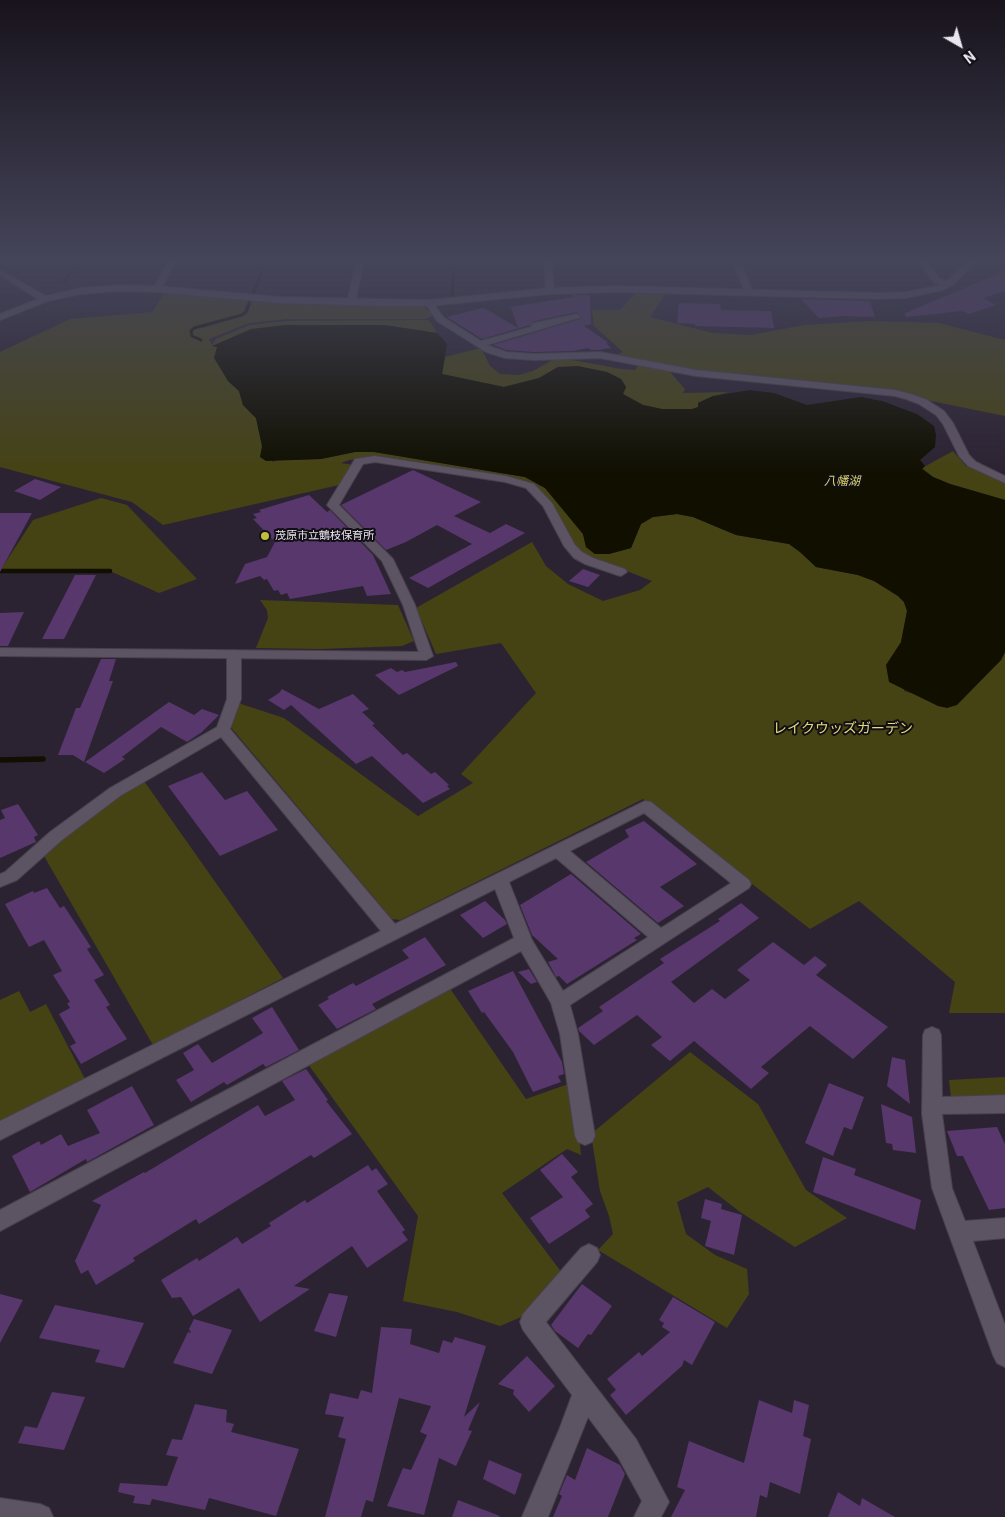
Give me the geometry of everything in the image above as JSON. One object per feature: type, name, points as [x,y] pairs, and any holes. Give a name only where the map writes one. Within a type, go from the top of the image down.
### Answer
[{"type":"street","points":[[460,332],[480,344],[505,355],[534,357],[600,355],[696,372],[895,393],[923,402],[940,413],[948,423],[964,456],[972,464],[1005,480]]},
{"type":"street","points":[[480,344],[524,332]]},
{"type":"street","points":[[0,652],[426,656],[409,605],[387,559],[333,505],[359,461],[375,459],[506,479],[530,486],[548,505],[570,546],[578,555],[589,561],[621,572]]},
{"type":"street","points":[[0,881],[11,876],[56,836],[115,792],[223,730],[234,699],[234,654]]},
{"type":"street","points":[[223,730],[392,934]]},
{"type":"street","points":[[0,1131],[644,806],[743,884],[560,1002]]},
{"type":"street","points":[[558,850],[660,937]]},
{"type":"street","points":[[500,879],[524,941],[560,1002],[569,1034],[585,1136]]},
{"type":"street","points":[[0,1221],[524,941]]},
{"type":"street","points":[[932,1034],[932,1106],[942,1188],[1005,1355]]},
{"type":"street","points":[[932,1106],[1005,1104]]},
{"type":"street","points":[[959,1232],[1005,1228]]},
{"type":"street","points":[[589,1255],[531,1322],[627,1448],[656,1502],[647,1517]]},
{"type":"street","points":[[535,1517],[571,1432],[584,1393]]},
{"type":"street","points":[[0,1511],[40,1517]]},
{"type":"green space","name":"レイクウッズガーデン","points":[[43,332],[227,332],[209,339],[212,345],[216,339],[234,332],[329,332],[213,346],[217,347],[228,381],[239,391],[243,405],[256,418],[262,446],[273,462],[277,460],[321,459],[355,452],[374,452],[525,477],[545,488],[583,534],[586,547],[595,554],[609,554],[631,548],[641,524],[653,517],[677,514],[693,517],[736,535],[789,544],[816,567],[858,575],[874,581],[904,602],[907,611],[901,642],[904,691],[921,696],[938,706],[979,682],[1001,660],[1005,652],[1005,1013],[949,1013],[955,982],[859,901],[810,929],[643,799],[400,920],[392,919],[229,725],[238,703],[284,718],[418,816],[473,783],[461,774],[536,693],[501,643],[436,654],[416,608],[532,542],[546,566],[568,584],[603,601],[640,590],[652,581],[582,553],[575,546],[534,485],[379,457],[349,460],[341,463],[353,465],[339,485],[163,525],[132,502],[0,467],[0,352]]},
{"type":"green space","points":[[600,332],[708,332],[751,335],[768,332],[973,332],[1005,340],[1005,416],[921,399],[683,368],[614,356],[623,352]]},
{"type":"green space","points":[[481,348],[490,366],[500,374],[519,375],[533,371],[554,359],[566,359],[622,369],[635,370],[638,365],[669,371],[685,389],[683,393],[728,392],[706,399],[698,403],[698,407],[692,409],[662,409],[643,405],[623,394],[626,387],[621,379],[607,372],[558,367],[539,378],[504,387],[442,374],[445,357]]},
{"type":"green space","points":[[953,451],[966,466],[1005,483],[1005,500],[950,484],[933,477],[922,468]]},
{"type":"green space","points":[[101,498],[127,505],[197,579],[159,593],[110,571],[0,571],[33,520]]},
{"type":"green space","points":[[260,600],[398,605],[414,641],[402,646],[320,649],[256,648],[268,618],[267,610]]},
{"type":"green space","points":[[144,781],[283,978],[153,1045],[44,856],[119,794]]},
{"type":"green space","points":[[449,987],[526,1099],[574,1082],[581,1155],[567,1149],[502,1193],[562,1273],[526,1315],[500,1326],[457,1312],[403,1301],[418,1216],[308,1064]]},
{"type":"green space","points":[[19,991],[30,1012],[46,1004],[85,1079],[0,1123],[0,1000]]},
{"type":"green space","points":[[690,1052],[758,1104],[806,1190],[847,1218],[795,1247],[740,1212],[708,1187],[677,1202],[686,1234],[715,1255],[747,1269],[749,1294],[727,1328],[598,1250],[613,1234],[600,1191],[591,1134]]},
{"type":"green space","points":[[1005,1077],[1005,1095],[951,1097],[949,1080]]},
{"type":"water","name":"八幡湖","points":[[245,332],[429,332],[437,333],[447,344],[442,374],[504,387],[539,378],[558,367],[578,366],[607,372],[621,379],[626,387],[623,394],[643,405],[662,409],[692,409],[698,407],[698,403],[713,396],[750,390],[774,393],[807,405],[861,397],[882,401],[917,414],[934,426],[936,435],[935,447],[920,460],[925,466],[922,469],[933,477],[950,484],[1005,500],[1005,652],[1001,660],[957,705],[947,708],[938,706],[889,682],[886,665],[901,642],[907,611],[904,602],[874,581],[858,575],[816,567],[789,544],[736,535],[693,517],[677,514],[653,517],[641,524],[631,548],[609,554],[595,554],[586,547],[583,534],[545,488],[525,477],[374,452],[355,452],[321,459],[266,461],[260,457],[262,446],[256,418],[243,405],[239,391],[228,381],[214,358],[217,347],[212,346]]},
{"type":"building","points":[[471,332],[507,332],[482,339]]},
{"type":"building","points":[[537,332],[593,332],[609,343],[606,343],[611,348],[534,352],[506,350],[493,345]]},
{"type":"building","points":[[413,470],[481,502],[454,516],[490,533],[506,524],[525,533],[428,588],[409,578],[472,544],[437,525],[406,542],[386,550],[341,505]]},
{"type":"building","points":[[35,479],[61,487],[40,500],[14,491]]},
{"type":"building","points":[[309,495],[327,512],[330,510],[373,555],[391,594],[367,596],[363,586],[290,599],[287,593],[281,595],[278,590],[274,591],[267,579],[264,580],[260,576],[235,584],[245,564],[267,557],[275,542],[253,519],[257,518],[253,514],[261,512],[259,510]]},
{"type":"building","points":[[0,513],[32,513],[0,572]]},
{"type":"building","points":[[583,569],[600,575],[588,587],[569,581]]},
{"type":"building","points":[[75,575],[96,575],[64,639],[42,639]]},
{"type":"building","points":[[24,612],[8,646],[0,646],[0,613]]},
{"type":"building","points":[[101,659],[116,659],[109,681],[113,681],[84,762],[73,755],[58,755],[76,708],[80,708]]},
{"type":"building","points":[[456,662],[458,666],[399,695],[375,675],[391,668],[397,672],[402,670],[405,672]]},
{"type":"building","points":[[282,689],[319,709],[353,694],[369,709],[362,712],[375,724],[372,725],[403,755],[407,753],[431,774],[435,772],[449,785],[447,786],[450,789],[423,803],[372,756],[356,764],[291,705],[284,710],[268,700]]},
{"type":"building","points":[[169,702],[194,715],[202,709],[219,715],[202,732],[187,742],[161,727],[122,757],[125,759],[104,773],[85,762]]},
{"type":"building","points":[[202,772],[225,800],[247,791],[278,830],[220,856],[168,786]]},
{"type":"building","points":[[18,804],[38,835],[34,837],[36,842],[0,858],[0,820],[5,818],[1,810]]},
{"type":"building","points":[[644,821],[697,864],[660,887],[684,906],[658,923],[586,862],[629,837],[625,830]]},
{"type":"building","points":[[571,874],[641,934],[634,938],[637,940],[567,984],[559,976],[556,977],[548,962],[558,959],[532,935],[520,905]]},
{"type":"building","points":[[47,888],[60,908],[64,906],[91,947],[87,949],[104,975],[94,980],[110,1005],[106,1007],[127,1039],[81,1064],[70,1046],[76,1043],[59,1014],[70,1008],[67,1003],[70,1002],[53,975],[62,971],[44,940],[29,947],[5,904],[33,891],[34,893]]},
{"type":"building","points":[[485,901],[507,924],[483,938],[460,915]]},
{"type":"building","points":[[741,903],[759,918],[671,982],[694,1003],[712,989],[725,999],[750,980],[737,970],[773,942],[804,965],[815,956],[827,965],[816,975],[888,1027],[853,1059],[810,1026],[761,1067],[769,1073],[751,1089],[694,1041],[670,1061],[651,1045],[662,1037],[637,1015],[594,1045],[579,1031],[578,1028],[603,1011],[599,1007],[664,963],[660,959],[720,921],[718,919]]},
{"type":"building","points":[[425,937],[446,965],[372,1004],[376,1009],[337,1029],[318,1005],[329,999],[327,997],[353,983],[356,986],[409,958],[402,950]]},
{"type":"building","points":[[529,969],[537,982],[531,984],[518,972]]},
{"type":"building","points":[[513,971],[562,1062],[564,1074],[558,1076],[561,1082],[533,1092],[513,1052],[484,1012],[482,1013],[468,991]]},
{"type":"building","points":[[272,1007],[299,1050],[266,1067],[263,1064],[227,1085],[224,1082],[191,1102],[176,1080],[194,1070],[183,1053],[198,1044],[212,1063],[263,1033],[252,1018]]},
{"type":"building","points":[[892,1057],[905,1060],[910,1104],[887,1086]]},
{"type":"building","points":[[306,1069],[328,1100],[326,1101],[352,1134],[314,1158],[311,1155],[199,1224],[196,1219],[133,1258],[135,1261],[96,1285],[88,1270],[81,1274],[75,1261],[101,1205],[92,1201],[145,1173],[258,1105],[265,1116],[295,1100],[282,1081]]},
{"type":"building","points":[[829,1083],[864,1097],[852,1130],[844,1127],[833,1156],[805,1143]]},
{"type":"building","points":[[132,1086],[154,1125],[87,1162],[86,1159],[30,1192],[12,1156],[39,1141],[41,1145],[61,1134],[68,1146],[100,1133],[87,1110]]},
{"type":"building","points":[[881,1104],[912,1117],[916,1153],[893,1150],[892,1144],[886,1143]]},
{"type":"building","points":[[997,1127],[1005,1144],[1005,1208],[989,1210],[963,1156],[957,1156],[947,1131]]},
{"type":"building","points":[[562,1154],[578,1172],[571,1177],[593,1204],[585,1210],[590,1217],[549,1244],[530,1218],[563,1197],[540,1170]]},
{"type":"building","points":[[823,1157],[856,1169],[854,1175],[921,1200],[915,1230],[813,1192]]},
{"type":"building","points":[[368,1165],[372,1171],[376,1168],[388,1184],[377,1191],[405,1230],[402,1232],[408,1240],[367,1268],[352,1246],[294,1286],[310,1289],[260,1322],[239,1288],[193,1316],[181,1297],[172,1298],[161,1280],[197,1258],[199,1261],[237,1237],[242,1244],[271,1226],[269,1223],[305,1200],[307,1203]]},
{"type":"building","points":[[705,1199],[722,1204],[721,1209],[742,1215],[734,1255],[705,1246],[711,1221],[701,1218]]},
{"type":"building","points":[[582,1284],[612,1306],[591,1335],[588,1334],[578,1348],[555,1331],[551,1325]]},
{"type":"building","points":[[329,1293],[348,1296],[336,1337],[314,1331]]},
{"type":"building","points":[[0,1294],[23,1300],[0,1343]]},
{"type":"building","points":[[673,1297],[715,1322],[692,1365],[684,1360],[682,1366],[626,1415],[610,1395],[616,1390],[607,1379],[639,1352],[642,1356],[670,1332],[662,1327],[664,1323],[659,1320]]},
{"type":"building","points":[[55,1305],[144,1323],[124,1368],[95,1362],[100,1350],[39,1338]]},
{"type":"building","points":[[194,1319],[232,1330],[212,1374],[173,1363],[188,1332],[191,1333],[189,1329]]},
{"type":"building","points":[[381,1327],[412,1329],[410,1344],[439,1353],[443,1340],[452,1343],[455,1337],[486,1346],[464,1417],[480,1402],[468,1430],[472,1431],[456,1466],[439,1458],[424,1515],[387,1506],[403,1468],[411,1470],[427,1435],[420,1432],[431,1406],[399,1398],[373,1502],[366,1500],[361,1517],[325,1517],[346,1439],[338,1437],[344,1417],[325,1414],[330,1393],[358,1399],[361,1390],[372,1393]]},
{"type":"building","points":[[527,1356],[555,1386],[529,1412],[513,1394],[514,1390],[498,1384]]},
{"type":"building","points":[[52,1392],[85,1397],[64,1450],[18,1443],[25,1426],[37,1428]]},
{"type":"building","points":[[759,1400],[792,1413],[794,1400],[809,1405],[803,1436],[811,1439],[800,1494],[770,1482],[767,1498],[760,1495],[756,1517],[671,1517],[685,1490],[677,1487],[689,1441],[744,1463]]},
{"type":"building","points":[[195,1404],[227,1410],[226,1422],[234,1424],[231,1432],[299,1449],[276,1516],[209,1498],[205,1510],[152,1499],[150,1505],[133,1503],[135,1496],[118,1492],[120,1483],[167,1486],[178,1457],[166,1455],[172,1439],[182,1440]]},
{"type":"building","points":[[587,1448],[620,1465],[625,1474],[608,1517],[553,1517],[562,1496],[559,1494],[567,1475],[575,1480]]},
{"type":"building","points":[[489,1460],[522,1474],[515,1495],[483,1479]]},
{"type":"building","points":[[838,1492],[860,1506],[862,1498],[895,1517],[828,1517]]},
{"type":"building","points":[[458,1500],[500,1516],[452,1517]]},
{"type":"waterway","points":[[191,332],[192,336],[201,340]]},
{"type":"waterway","points":[[0,571],[110,571]]},
{"type":"waterway","points":[[0,760],[43,759]]},
{"type":"place","name":"茂原市立鶴枝保育所","points":[[265,536]]}]
